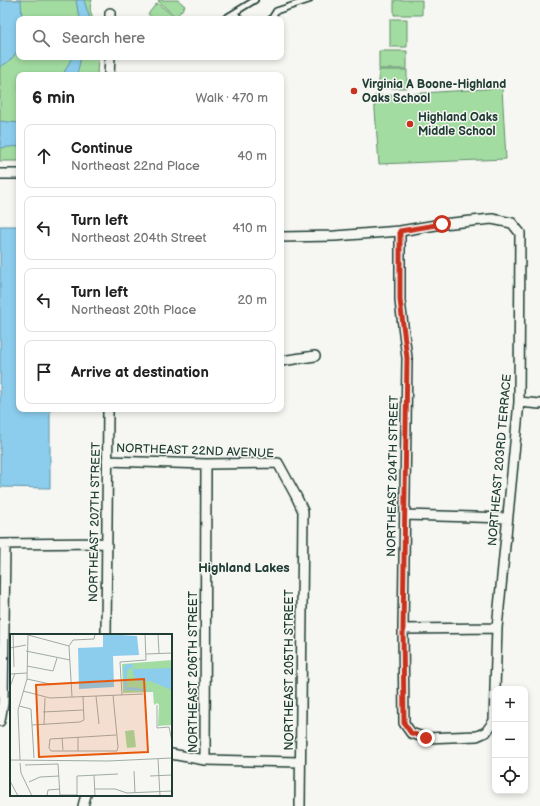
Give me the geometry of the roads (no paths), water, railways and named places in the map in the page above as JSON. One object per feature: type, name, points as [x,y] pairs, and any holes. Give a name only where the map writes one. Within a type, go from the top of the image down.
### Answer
[{"type":"street","points":[[109,72],[110,60]]},
{"type":"street","points":[[0,174],[16,174]]},
{"type":"street","name":"NORTHEAST 203RD TERRACE","points":[[400,231],[442,224],[492,219],[512,223],[520,233],[519,402],[497,628],[495,686]]},
{"type":"street","points":[[284,237],[335,236],[400,231]]},
{"type":"street","name":"NORTHEAST 204TH STREET","points":[[400,231],[400,300],[407,358],[403,629],[404,723],[411,733],[426,738],[477,736],[486,732],[493,722]]},
{"type":"street","points":[[284,361],[315,356]]},
{"type":"street","points":[[519,402],[540,404]]},
{"type":"street","name":"NORTHEAST 207TH STREET","points":[[106,634],[108,412]]},
{"type":"street","name":"NORTHEAST 22ND AVENUE","points":[[108,461],[206,464],[278,463],[303,511]]},
{"type":"street","name":"NORTHEAST 206TH STREET","points":[[205,760],[206,464]]},
{"type":"street","name":"NORTHEAST 205TH STREET","points":[[300,806],[303,511]]},
{"type":"street","points":[[405,515],[507,518]]},
{"type":"street","points":[[0,721],[3,703],[2,544],[107,543]]},
{"type":"street","points":[[403,629],[497,628]]},
{"type":"street","points":[[172,754],[205,760],[300,762]]},
{"type":"street","points":[[83,806],[86,796]]},
{"type":"lane","points":[[230,16],[255,0]]},
{"type":"lane","points":[[273,16],[276,11],[309,0]]},
{"type":"water","points":[[0,0],[21,0],[22,16],[16,16],[16,52],[13,57],[0,67]]},
{"type":"water","points":[[76,0],[84,0],[89,16],[80,16]]},
{"type":"water","points":[[70,60],[80,60],[78,72],[64,72]]},
{"type":"water","points":[[0,121],[16,123],[16,146],[0,148]]},
{"type":"water","points":[[0,226],[16,226],[16,412],[50,412],[50,488],[0,487]]},
{"type":"place","name":"Virginia A Boone-Highland Oaks School","points":[[354,91]]},
{"type":"place","name":"Highland Oaks Middle School","points":[[410,124]]},
{"type":"district","name":"Highland Lakes","points":[[244,568]]}]
